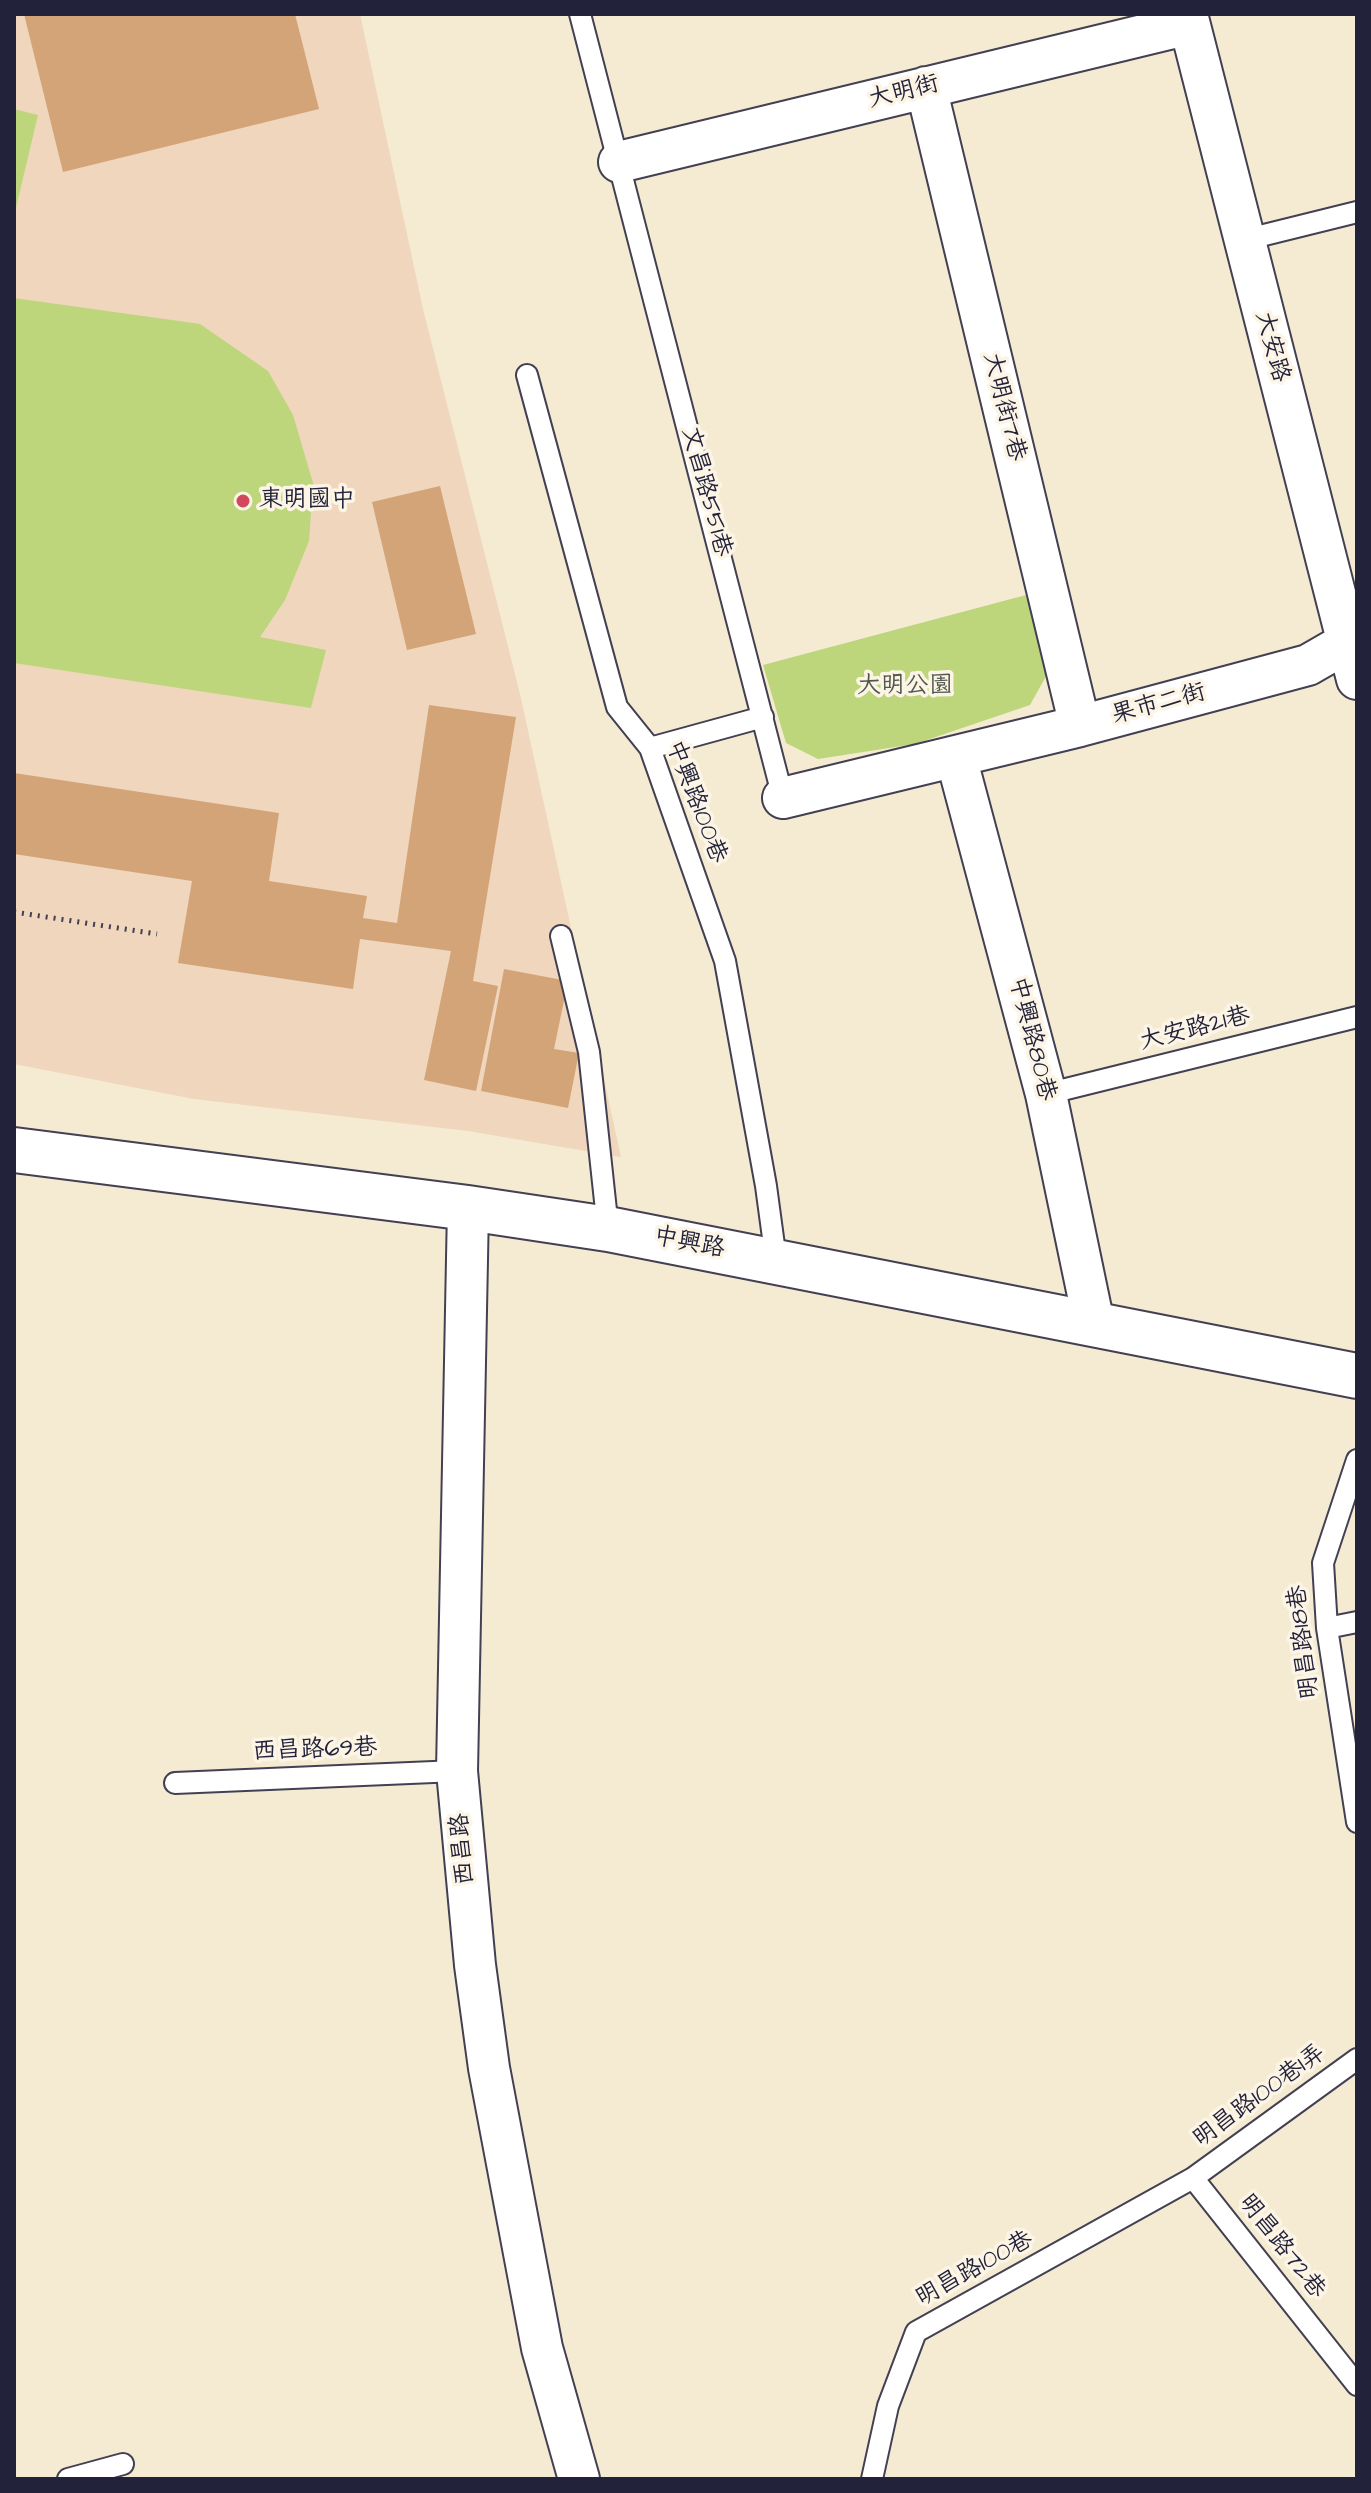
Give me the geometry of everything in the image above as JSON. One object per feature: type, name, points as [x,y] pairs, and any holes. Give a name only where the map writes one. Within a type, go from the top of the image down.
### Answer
[{"type":"main road","name":"中興路","points":[[14,1150],[608,1229],[1357,1376]]},
{"type":"street","name":"大明街","points":[[619,162],[1188,19]]},
{"type":"street","name":"大安路","points":[[1188,19],[1354,654]]},
{"type":"street","name":"大明街7巷","points":[[926,87],[1080,726]]},
{"type":"street","name":"果市二街","points":[[956,757],[1354,654]]},
{"type":"street","name":"文昌路551巷","points":[[783,798],[956,757]]},
{"type":"street","name":"中興路80巷","points":[[956,757],[1046,1094],[1094,1324]]},
{"type":"street","name":"西昌路","points":[[468,1208],[457,1771],[475,1965],[489,2068],[542,2348],[579,2479]]},
{"type":"lane","name":"文昌路551巷","points":[[580,14],[783,798]]},
{"type":"lane","points":[[1244,240],[1357,212]]},
{"type":"lane","name":"中興路100巷","points":[[527,375],[617,707],[650,748],[725,961],[766,1186],[776,1260]]},
{"type":"lane","points":[[650,748],[763,717]]},
{"type":"lane","points":[[561,936],[589,1052],[608,1229]]},
{"type":"lane","name":"大安路21巷","points":[[1046,1094],[1357,1017]]},
{"type":"lane","name":"明昌路18巷","points":[[1357,1460],[1323,1563],[1327,1628],[1357,1822]]},
{"type":"lane","points":[[1327,1628],[1357,1622]]},
{"type":"lane","name":"西昌路69巷","points":[[175,1783],[457,1771]]},
{"type":"lane","name":"明昌路100巷1弄","points":[[1193,2178],[1357,2059]]},
{"type":"lane","name":"明昌路72巷","points":[[1193,2178],[1357,2385]]},
{"type":"lane","name":"明昌路100巷","points":[[872,2479],[888,2406],[916,2332],[1193,2178]]},
{"type":"lane","points":[[68,2479],[123,2464]]},
{"type":"path","points":[[14,912],[157,934]]},
{"type":"shaded area","name":"東明國中","points":[[14,14],[360,14],[423,309],[520,694],[621,1157],[468,1131],[194,1099],[14,1064]]},
{"type":"green space","points":[[14,109],[38,115],[14,216]]},
{"type":"green space","points":[[14,298],[200,324],[268,371],[293,415],[313,483],[309,541],[285,600],[260,637],[326,650],[311,708],[14,663]]},
{"type":"green space","name":"大明公園","points":[[1026,595],[1050,669],[1030,705],[915,744],[818,759],[786,743],[763,665]]},
{"type":"building","points":[[24,14],[295,14],[319,109],[63,172]]},
{"type":"building","points":[[440,486],[476,634],[407,650],[372,502]]},
{"type":"building","points":[[429,705],[516,717],[473,981],[498,986],[476,1091],[424,1080],[451,951],[360,939],[353,989],[178,963],[192,881],[14,854],[14,773],[279,813],[269,881],[367,896],[363,918],[397,923]]},
{"type":"building","points":[[504,969],[568,981],[554,1049],[579,1053],[568,1108],[481,1091]]},
{"type":"place","name":"東明國中","points":[[243,501]]}]
